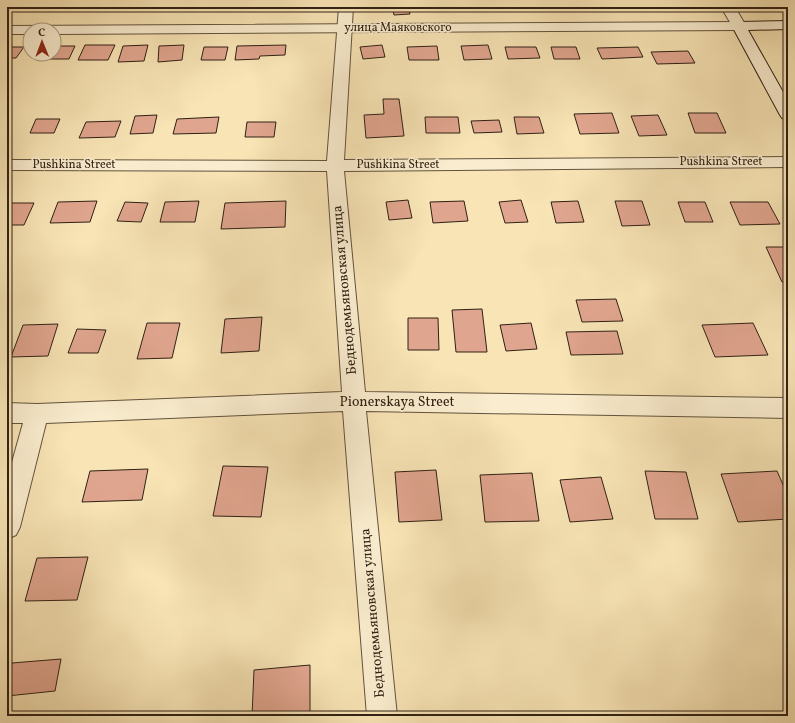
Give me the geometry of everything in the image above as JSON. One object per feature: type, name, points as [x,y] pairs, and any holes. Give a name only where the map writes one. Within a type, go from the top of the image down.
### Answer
[{"type":"street","name":"Беднодемьяновская улица","points":[[346,7],[335,166],[382,716]]},
{"type":"street","points":[[728,7],[788,115]]},
{"type":"street","name":"улица Маяковского","points":[[7,30],[788,25]]},
{"type":"street","name":"Pushkina Street","points":[[7,165],[335,166],[788,162]]},
{"type":"street","name":"Pionerskaya Street","points":[[7,413],[37,414],[354,401],[788,408]]},
{"type":"street","points":[[7,527],[37,414]]},
{"type":"building","points":[[25,7],[54,7],[54,8],[24,9]]},
{"type":"building","points":[[125,7],[154,7],[154,8]]},
{"type":"building","points":[[399,7],[408,7],[410,14],[394,15],[393,11],[400,11]]},
{"type":"building","points":[[85,45],[115,45],[108,60],[78,60]]},
{"type":"building","points":[[148,45],[144,61],[118,62],[123,46]]},
{"type":"building","points":[[184,45],[182,60],[158,62],[159,46]]},
{"type":"building","points":[[286,45],[285,55],[260,56],[259,59],[235,60],[237,46]]},
{"type":"building","points":[[382,45],[385,57],[363,59],[360,47]]},
{"type":"building","points":[[488,45],[492,59],[464,60],[461,46]]},
{"type":"building","points":[[62,46],[75,46],[69,59],[62,59]]},
{"type":"building","points":[[437,46],[439,60],[409,60],[407,47]]},
{"type":"building","points":[[7,47],[22,47],[22,50],[16,58],[7,58]]},
{"type":"building","points":[[204,47],[228,47],[225,60],[201,60]]},
{"type":"building","points":[[505,47],[536,47],[540,58],[508,59]]},
{"type":"building","points":[[551,47],[576,47],[580,59],[554,59]]},
{"type":"building","points":[[638,47],[643,57],[602,59],[597,48]]},
{"type":"building","points":[[688,51],[695,63],[657,64],[651,52]]},
{"type":"building","points":[[383,99],[399,99],[404,136],[366,138],[364,115],[384,114]]},
{"type":"building","points":[[612,113],[619,133],[580,134],[574,114]]},
{"type":"building","points":[[688,113],[717,113],[726,133],[695,133]]},
{"type":"building","points":[[157,115],[153,133],[130,134],[135,116]]},
{"type":"building","points":[[658,115],[667,135],[639,136],[631,116]]},
{"type":"building","points":[[219,117],[216,133],[173,134],[177,119]]},
{"type":"building","points":[[425,117],[458,117],[460,133],[426,133]]},
{"type":"building","points":[[514,117],[539,117],[544,133],[517,134]]},
{"type":"building","points":[[36,119],[60,119],[54,133],[30,133]]},
{"type":"building","points":[[499,120],[502,132],[474,133],[471,121]]},
{"type":"building","points":[[121,121],[115,137],[79,138],[86,122]]},
{"type":"building","points":[[247,122],[276,122],[274,137],[245,137]]},
{"type":"building","points":[[408,200],[412,218],[389,220],[386,202]]},
{"type":"building","points":[[521,200],[528,222],[505,223],[499,202]]},
{"type":"building","points":[[97,201],[90,222],[50,223],[58,202]]},
{"type":"building","points":[[199,201],[195,222],[160,222],[165,202]]},
{"type":"building","points":[[286,201],[285,227],[221,229],[225,203]]},
{"type":"building","points":[[464,201],[468,221],[433,223],[430,202]]},
{"type":"building","points":[[578,201],[584,222],[556,223],[551,202]]},
{"type":"building","points":[[615,201],[642,201],[650,225],[622,226]]},
{"type":"building","points":[[125,202],[148,203],[141,222],[117,221]]},
{"type":"building","points":[[678,202],[705,202],[713,222],[685,222]]},
{"type":"building","points":[[730,202],[768,202],[780,224],[740,225]]},
{"type":"building","points":[[7,203],[34,203],[24,225],[7,225]]},
{"type":"building","points":[[766,247],[788,247],[788,282],[782,282]]},
{"type":"building","points":[[616,299],[623,321],[582,322],[576,300]]},
{"type":"building","points":[[482,309],[487,352],[456,352],[452,310]]},
{"type":"building","points":[[262,317],[259,351],[221,353],[225,319]]},
{"type":"building","points":[[408,318],[438,318],[439,350],[408,350]]},
{"type":"building","points":[[147,323],[180,323],[172,358],[137,359]]},
{"type":"building","points":[[531,323],[537,349],[506,351],[500,325]]},
{"type":"building","points":[[753,323],[768,355],[715,357],[702,325]]},
{"type":"building","points":[[58,324],[48,356],[11,357],[23,325]]},
{"type":"building","points":[[77,329],[106,330],[98,353],[68,353]]},
{"type":"building","points":[[617,331],[623,354],[571,355],[566,332]]},
{"type":"building","points":[[223,466],[268,467],[261,517],[213,516]]},
{"type":"building","points":[[148,469],[142,500],[82,502],[90,471]]},
{"type":"building","points":[[436,470],[442,520],[399,522],[395,472]]},
{"type":"building","points":[[645,471],[686,472],[698,519],[655,519]]},
{"type":"building","points":[[777,471],[788,496],[788,519],[738,522],[721,474]]},
{"type":"building","points":[[532,473],[539,521],[485,522],[480,475]]},
{"type":"building","points":[[601,477],[613,519],[570,522],[560,480]]},
{"type":"building","points":[[88,557],[77,600],[25,601],[37,558]]},
{"type":"building","points":[[61,659],[55,691],[7,696],[7,684],[12,663]]},
{"type":"building","points":[[310,665],[310,716],[252,716],[254,670]]}]
